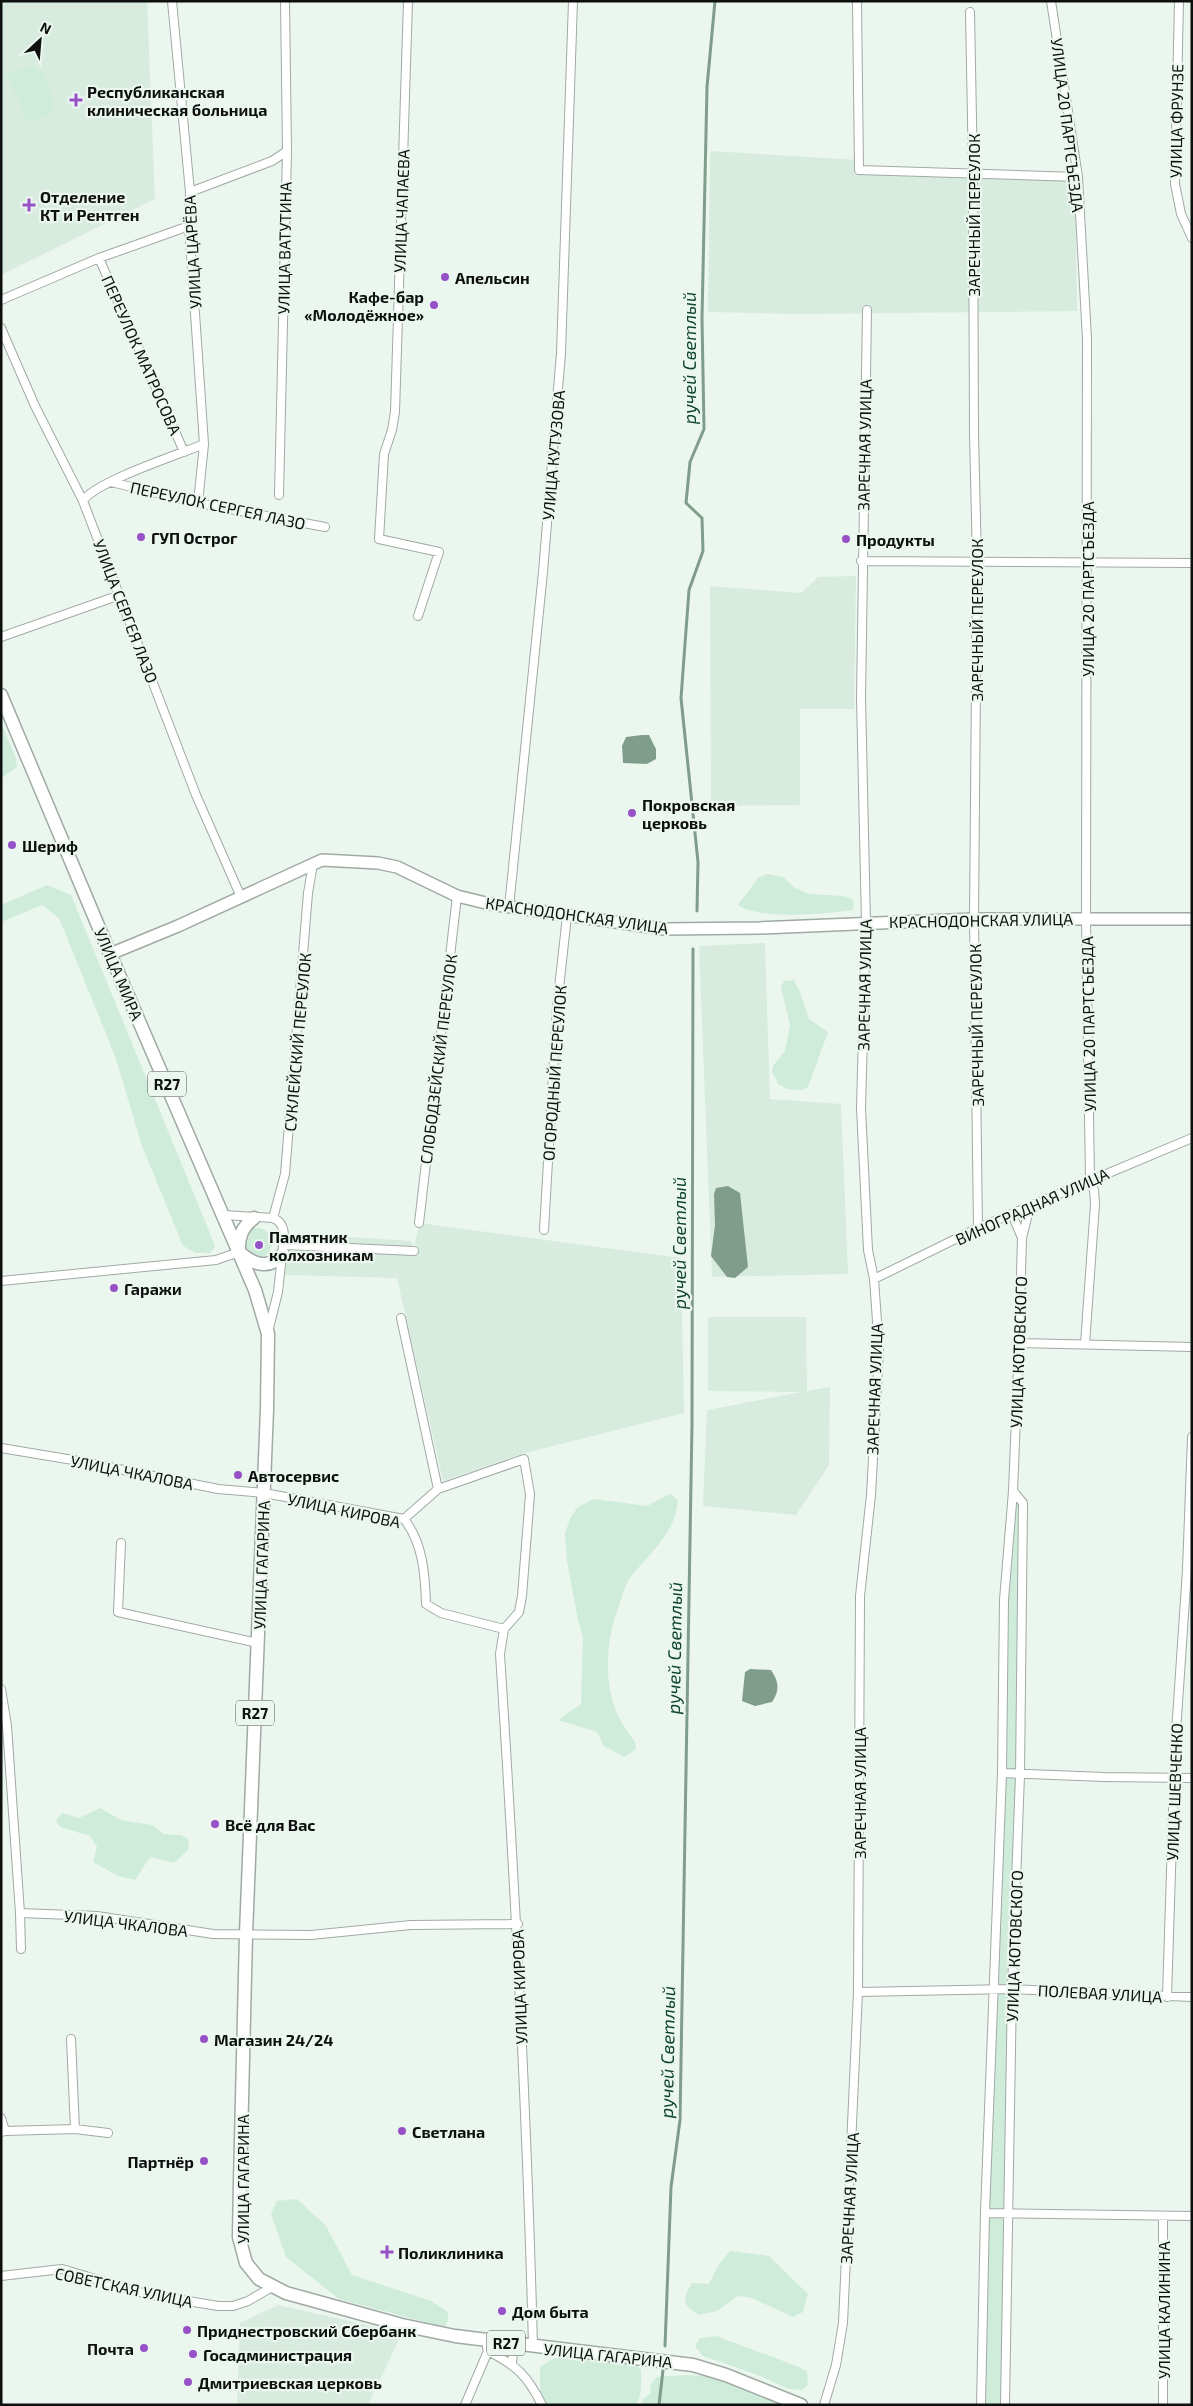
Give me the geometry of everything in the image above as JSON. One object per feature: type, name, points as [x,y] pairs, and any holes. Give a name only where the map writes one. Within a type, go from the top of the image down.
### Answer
[{"type":"main road","name":"УЛИЦА МИРА","points":[[1,695],[110,954],[240,1252]]},
{"type":"main road","points":[[254,1218],[241,1233],[240,1252],[250,1260],[265,1265],[274,1263],[283,1250]]},
{"type":"main road","name":"УЛИЦА ГАГАРИНА","points":[[240,1252],[255,1290],[268,1334],[268,1409],[246,1934],[239,2237],[242,2254],[250,2269],[259,2279],[272,2287],[314,2302],[487,2345],[514,2344],[693,2365],[726,2375],[801,2405]]},
{"type":"street","name":"УЛИЦА ЦАРЁВА","points":[[172,1],[190,192],[189,226],[204,444],[198,503]]},
{"type":"street","name":"УЛИЦА ВАТУТИНА","points":[[279,494],[287,151],[285,1]]},
{"type":"street","name":"УЛИЦА ЧАПАЕВА","points":[[408,1],[395,412],[392,430],[384,454],[378,539],[439,552],[418,616]]},
{"type":"street","name":"УЛИЦА КУТУЗОВА","points":[[510,907],[544,572],[561,353],[573,1]]},
{"type":"street","points":[[857,1],[859,170],[973,172],[1078,177]]},
{"type":"street","name":"УЛИЦА 20 ПАРТСЪЕЗДА","points":[[1051,1],[1078,177],[1087,339],[1086,918],[1090,1180],[1094,1190],[1095,1204],[1086,1344]]},
{"type":"street","name":"УЛИЦА ФРУНЗЕ","points":[[1179,1],[1175,184],[1181,214],[1192,238]]},
{"type":"street","name":"ЗАРЕЧНЫЙ ПЕРЕУЛОК","points":[[970,12],[977,561],[974,919],[978,1228]]},
{"type":"street","points":[[190,192],[272,161],[287,151]]},
{"type":"street","points":[[1,300],[99,258],[189,226]]},
{"type":"street","name":"ПЕРЕУЛОК МАТРОСОВА","points":[[99,258],[184,452]]},
{"type":"street","name":"ЗАРЕЧНАЯ УЛИЦА","points":[[824,2405],[839,2351],[843,2323],[858,1992],[860,1596],[871,1495],[879,1349],[874,1279],[868,1250],[861,1108],[866,923],[861,698],[861,561],[867,310]]},
{"type":"street","name":"УЛИЦА СЕРГЕЯ ЛАЗО","points":[[1,328],[35,406],[83,501],[196,795],[241,898]]},
{"type":"street","name":"ПЕРЕУЛОК СЕРГЕЯ ЛАЗО","points":[[83,501],[89,493],[111,482],[204,444]]},
{"type":"street","name":"ПЕРЕУЛОК СЕРГЕЯ ЛАЗО","points":[[111,482],[198,503],[325,527]]},
{"type":"street","points":[[861,561],[1192,563]]},
{"type":"street","points":[[1,637],[120,595]]},
{"type":"street","name":"КРАСНОДОНСКАЯ УЛИЦА","points":[[110,954],[241,898],[322,860],[397,867],[458,896],[510,907],[664,929],[759,928],[974,919],[1192,919]]},
{"type":"street","name":"СУКЛЕЙСКИЙ ПЕРЕУЛОК","points":[[273,1218],[286,1174],[308,893],[313,864]]},
{"type":"street","name":"СЛОБОДЗЕЙСКИЙ ПЕРЕУЛОК","points":[[419,1223],[458,896]]},
{"type":"street","name":"ОГОРОДНЫЙ ПЕРЕУЛОК","points":[[544,1230],[557,1006],[567,916]]},
{"type":"street","name":"ВИНОГРАДНАЯ УЛИЦА","points":[[874,1279],[978,1228],[1192,1138]]},
{"type":"street","points":[[1022,1238],[1028,1214],[1037,1204]]},
{"type":"street","name":"УЛИЦА КОТОВСКОГО","points":[[981,2405],[985,2213],[1002,1773],[1004,1600],[1013,1491],[1022,1238],[1012,1214]]},
{"type":"street","points":[[224,1215],[273,1218],[279,1221],[283,1228],[283,1250],[275,1312],[268,1334]]},
{"type":"street","points":[[283,1250],[414,1251]]},
{"type":"street","points":[[1,1281],[216,1260],[240,1252]]},
{"type":"street","points":[[401,1318],[438,1489],[404,1520]]},
{"type":"street","points":[[1019,1343],[1192,1347]]},
{"type":"street","name":"УЛИЦА ШЕВЧЕНКО","points":[[1167,1997],[1174,1777],[1187,1570],[1192,1437]]},
{"type":"street","name":"УЛИЦА ЧКАЛОВА","points":[[1,1448],[78,1461],[218,1489],[264,1493]]},
{"type":"street","name":"УЛИЦА КИРОВА","points":[[438,1489],[524,1459],[530,1494],[522,1596],[519,1612],[504,1630],[500,1654],[518,1924],[529,2190],[533,2346]]},
{"type":"street","name":"УЛИЦА КОТОВСКОГО","points":[[1005,2405],[1012,1989],[1020,1775],[1022,1503],[1013,1491]]},
{"type":"street","name":"УЛИЦА КИРОВА","points":[[264,1493],[404,1520],[414,1532],[425,1569],[426,1604],[441,1613],[504,1630]]},
{"type":"street","name":"УЛИЦА ГАГАРИНА","points":[[121,1543],[118,1612],[258,1643]]},
{"type":"street","points":[[1,1688],[6,1726],[20,1913],[20,1948]]},
{"type":"street","points":[[1002,1773],[1020,1775],[1192,1778]]},
{"type":"street","name":"УЛИЦА ЧКАЛОВА","points":[[20,1913],[97,1916],[213,1934],[246,1934]]},
{"type":"street","points":[[246,1934],[311,1935],[411,1925],[518,1924]]},
{"type":"street","name":"ПОЛЕВАЯ УЛИЦА","points":[[858,1992],[1012,1989],[1192,1997]]},
{"type":"street","points":[[71,2039],[75,2129]]},
{"type":"street","points":[[1,2118],[3,2131],[75,2129],[108,2133]]},
{"type":"street","points":[[985,2213],[1192,2216]]},
{"type":"street","name":"УЛИЦА КАЛИНИНА","points":[[1163,2216],[1163,2405]]},
{"type":"street","name":"СОВЕТСКАЯ УЛИЦА","points":[[1,2276],[62,2269],[146,2294],[218,2306],[233,2306],[248,2301],[272,2287]]},
{"type":"street","points":[[512,2363],[514,2344]]},
{"type":"street","points":[[465,2405],[487,2345],[512,2363],[532,2384],[542,2405]]},
{"type":"shaded area","name":"Республиканская клиническая больница","points":[[1,1],[147,1],[155,199],[1,275]]},
{"type":"shaded area","points":[[32,65],[45,75],[55,106],[46,117],[28,123],[7,75]]},
{"type":"shaded area","points":[[710,151],[859,160],[859,169],[1075,179],[1077,311],[797,314],[708,312]]},
{"type":"shaded area","points":[[856,576],[854,709],[800,709],[800,805],[711,806],[710,586],[801,593],[818,577]]},
{"type":"shaded area","points":[[1,723],[16,758],[17,767],[1,778]]},
{"type":"shaded area","points":[[649,735],[656,749],[656,759],[647,764],[623,763],[622,746],[626,737]]},
{"type":"shaded area","points":[[767,874],[783,877],[795,888],[809,894],[844,896],[854,900],[853,910],[794,915],[761,913],[738,905],[758,878]]},
{"type":"shaded area","points":[[47,885],[71,895],[210,1233],[215,1247],[210,1253],[196,1253],[183,1246],[142,1146],[115,1056],[59,918],[42,905],[1,922],[1,905]]},
{"type":"shaded area","points":[[765,943],[770,1099],[841,1104],[848,1274],[712,1277],[699,946]]},
{"type":"shaded area","points":[[794,980],[809,1019],[828,1032],[808,1087],[802,1090],[787,1089],[778,1084],[772,1071],[773,1066],[785,1051],[790,1025],[781,988],[784,981]]},
{"type":"shaded area","points":[[728,1186],[740,1193],[748,1267],[735,1278],[727,1277],[711,1256],[715,1225],[714,1194],[716,1188]]},
{"type":"shaded area","points":[[419,1223],[681,1258],[684,1413],[521,1454],[443,1481],[397,1278],[285,1275],[290,1233],[411,1241],[414,1250]]},
{"type":"shaded area","points":[[257,1228],[267,1233],[272,1243],[267,1253],[257,1258],[247,1253],[242,1243],[247,1233]]},
{"type":"shaded area","points":[[708,1317],[806,1317],[807,1391],[830,1387],[829,1465],[796,1515],[703,1506],[707,1410],[802,1392],[708,1391]]},
{"type":"shaded area","points":[[1013,1491],[1023,1503],[1005,2405],[981,2405],[1001,1726]]},
{"type":"shaded area","points":[[670,1494],[678,1500],[672,1523],[660,1543],[628,1581],[617,1610],[610,1638],[608,1666],[611,1694],[619,1718],[636,1744],[635,1750],[624,1757],[604,1746],[597,1732],[558,1720],[581,1704],[583,1637],[567,1561],[565,1534],[570,1518],[578,1507],[594,1499],[647,1506]]},
{"type":"shaded area","points":[[750,1669],[771,1670],[778,1686],[772,1702],[755,1706],[742,1701],[745,1672]]},
{"type":"shaded area","points":[[100,1808],[121,1820],[152,1825],[164,1834],[181,1835],[189,1840],[188,1850],[174,1863],[150,1857],[135,1880],[118,1876],[93,1862],[97,1847],[90,1836],[60,1827],[56,1821],[62,1813],[79,1818]]},
{"type":"shaded area","points":[[297,2199],[326,2226],[352,2275],[431,2301],[448,2312],[448,2321],[444,2327],[339,2299],[286,2257],[271,2214],[277,2201]]},
{"type":"shaded area","points":[[730,2251],[769,2256],[808,2294],[803,2312],[793,2317],[752,2298],[738,2296],[717,2311],[699,2315],[689,2308],[685,2298],[692,2283],[709,2284],[719,2264]]},
{"type":"shaded area","points":[[278,2305],[402,2333],[368,2405],[237,2405],[240,2323]]},
{"type":"shaded area","points":[[717,2336],[807,2371],[808,2385],[802,2390],[789,2389],[755,2374],[703,2356],[695,2346],[700,2338]]},
{"type":"shaded area","points":[[592,2357],[634,2363],[641,2370],[640,2393],[635,2405],[546,2405],[540,2395],[540,2367],[554,2358]]},
{"type":"shaded area","points":[[710,2376],[788,2405],[664,2405],[658,2402],[657,2405],[641,2405],[643,2399],[651,2393],[650,2386],[657,2377]]},
{"type":"waterway","name":"ручей Светлый","points":[[697,911],[698,862],[681,698],[689,590],[703,551],[702,518],[686,503],[690,462],[704,429],[702,318],[707,87],[715,1]]},
{"type":"waterway","name":"ручей Светлый","points":[[665,2346],[671,2187],[680,2120],[692,1424],[693,949]]},
{"type":"waterway","name":"ручей Светлый","points":[[659,2405],[663,2370]]},
{"type":"place","name":"Республиканская клиническая больница","points":[[76,100]]},
{"type":"place","name":"Отделение КТ и Рентген","points":[[29,205]]},
{"type":"place","name":"Апельсин","points":[[445,277]]},
{"type":"place","name":"Кафе-бар «Молодёжное»","points":[[434,305]]},
{"type":"place","name":"ГУП Острог","points":[[141,537]]},
{"type":"place","name":"Продукты","points":[[846,539]]},
{"type":"place","name":"Покровская церковь","points":[[632,813]]},
{"type":"place","name":"Шериф","points":[[12,845]]},
{"type":"place","name":"Памятник колхозникам","points":[[259,1245]]},
{"type":"place","name":"Гаражи","points":[[114,1288]]},
{"type":"place","name":"Автосервис","points":[[238,1475]]},
{"type":"place","name":"Всё для Вас","points":[[215,1824]]},
{"type":"place","name":"Магазин 24/24","points":[[204,2039]]},
{"type":"place","name":"Светлана","points":[[402,2131]]},
{"type":"place","name":"Партнёр","points":[[204,2161]]},
{"type":"place","name":"Поликлиника","points":[[387,2252]]},
{"type":"place","name":"Дом быта","points":[[502,2311]]},
{"type":"place","name":"Приднестровский Сбербанк","points":[[187,2330]]},
{"type":"place","name":"Почта","points":[[144,2348]]},
{"type":"place","name":"Госадминистрация","points":[[193,2354]]},
{"type":"place","name":"Дмитриевская церковь","points":[[188,2382]]}]
